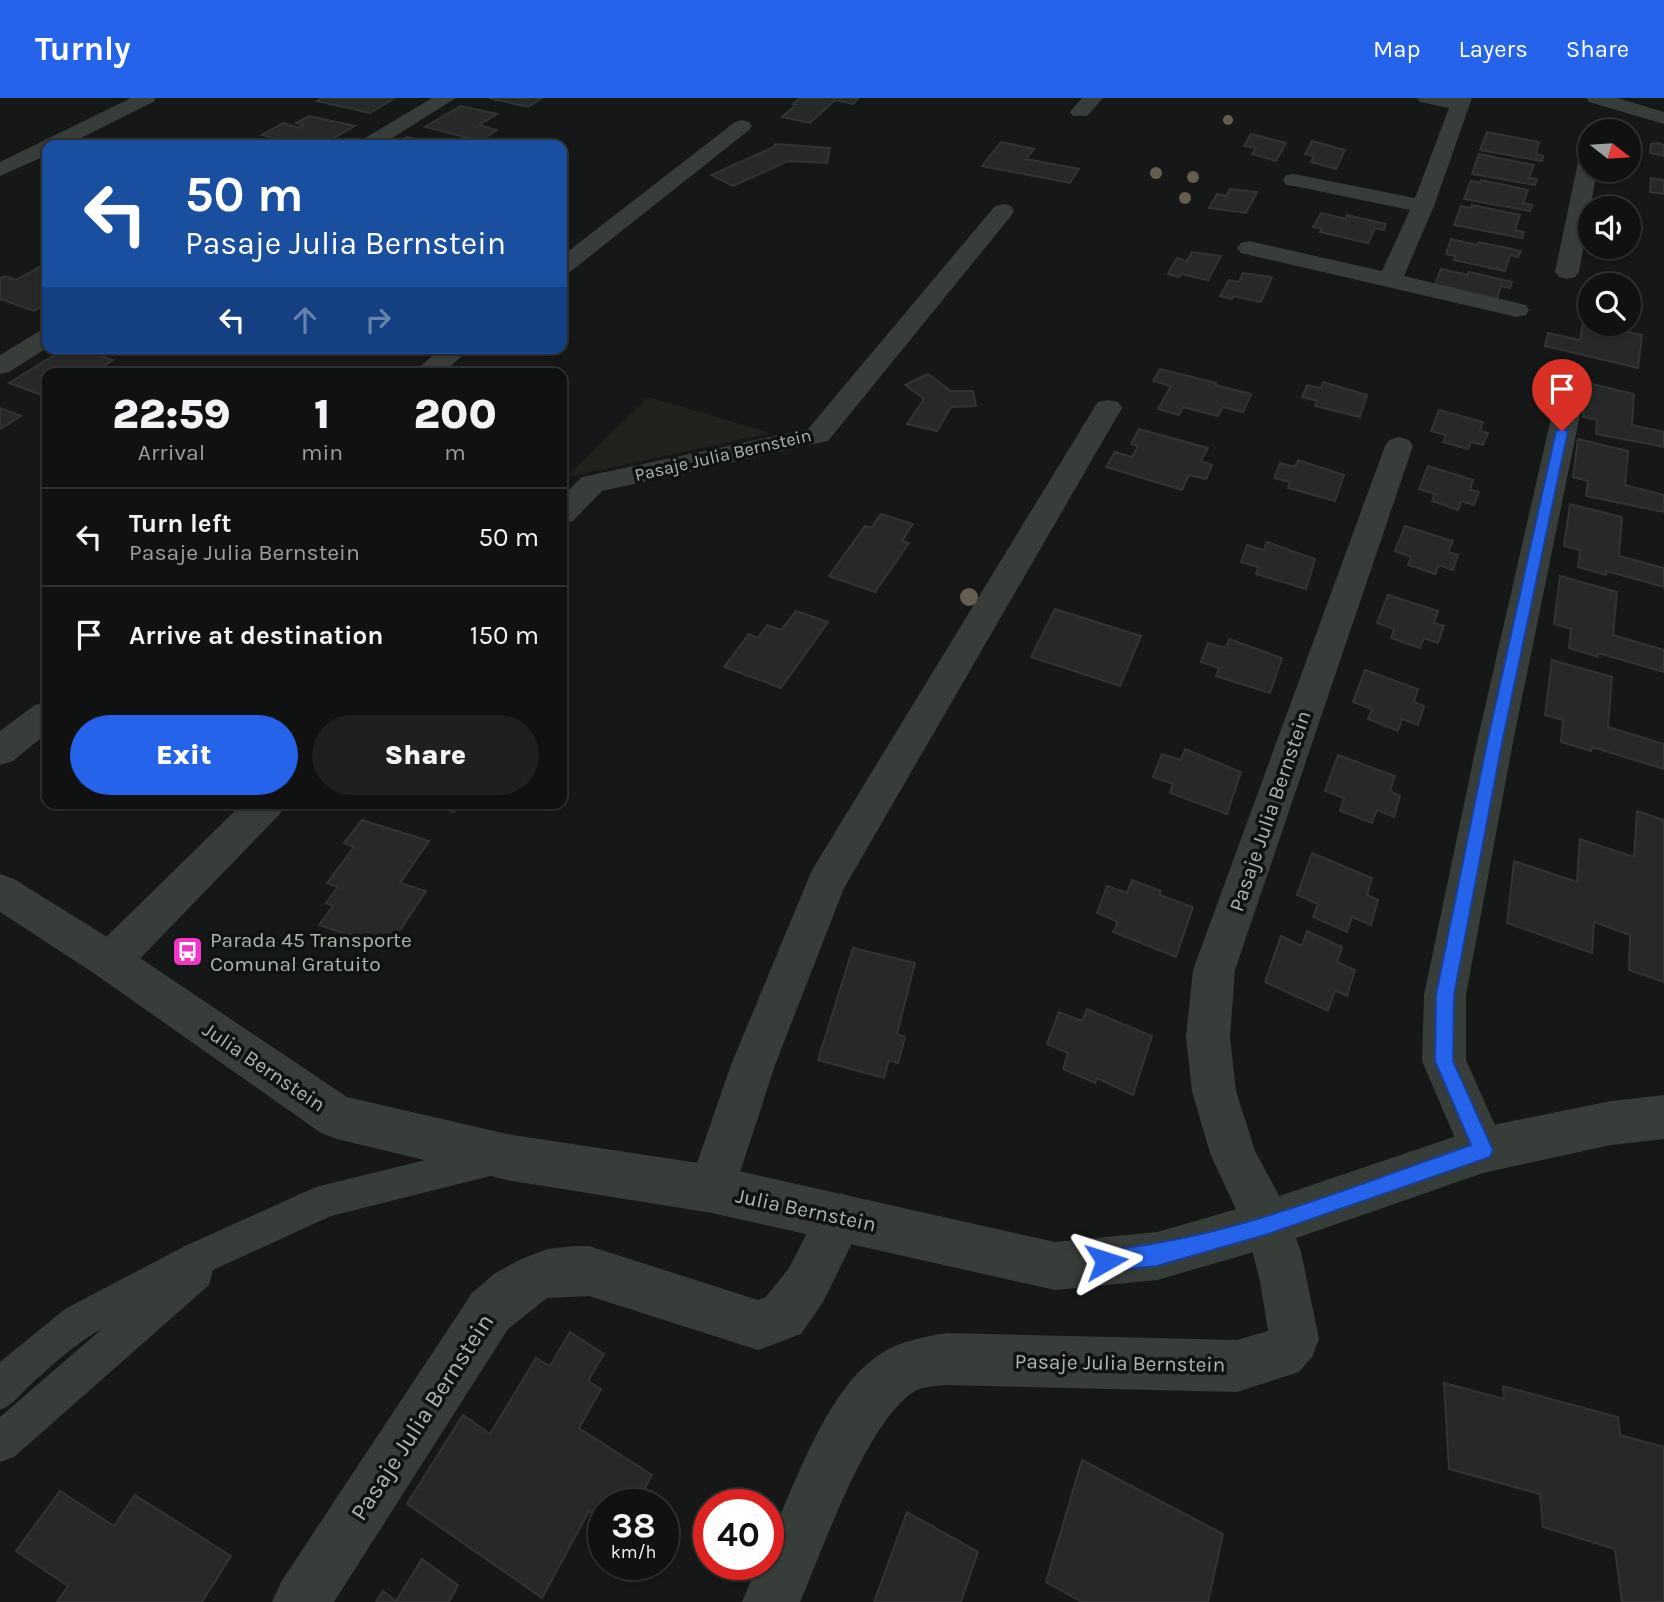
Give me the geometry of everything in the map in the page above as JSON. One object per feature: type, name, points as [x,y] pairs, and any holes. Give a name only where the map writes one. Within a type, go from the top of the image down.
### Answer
[{"type":"street","points":[[61,140],[146,98]]},
{"type":"street","points":[[375,140],[446,98]]},
{"type":"street","points":[[1390,280],[1423,206],[1461,101],[1427,98]]},
{"type":"street","points":[[1598,119],[1604,101],[1664,118]]},
{"type":"street","points":[[567,263],[743,126]]},
{"type":"street","points":[[0,170],[42,149]]},
{"type":"street","points":[[1294,180],[1423,206]]},
{"type":"street","points":[[1567,272],[1584,182]]},
{"type":"street","name":"Pasaje Julia Bernstein","points":[[567,509],[592,484],[818,435],[1003,211]]},
{"type":"street","points":[[1249,248],[1517,310]]},
{"type":"street","points":[[0,366],[42,340]]},
{"type":"street","points":[[432,368],[450,354]]},
{"type":"street","points":[[1483,1150],[1444,1061],[1445,995],[1567,405]]},
{"type":"street","points":[[712,1189],[753,1065],[826,882],[1108,408]]},
{"type":"street","name":"Pasaje Julia Bernstein","points":[[771,1602],[862,1405],[899,1371],[925,1360],[953,1356],[981,1361],[1237,1366],[1281,1354],[1294,1339],[1291,1312],[1268,1224],[1245,1182],[1228,1141],[1217,1100],[1209,1061],[1208,1014],[1214,970],[1399,446]]},
{"type":"street","points":[[0,751],[42,718]]},
{"type":"street","points":[[110,961],[261,809]]},
{"type":"street","name":"Julia Bernstein","points":[[0,891],[110,961],[337,1117],[507,1157],[712,1189],[1055,1266],[1157,1255],[1268,1224],[1483,1150],[1611,1123],[1664,1117]]},
{"type":"street","name":"Pasaje Julia Bernstein","points":[[301,1602],[490,1311],[508,1293],[528,1280],[551,1271],[589,1271],[758,1325],[783,1316],[806,1285],[841,1217]]},
{"type":"lane","points":[[0,1391],[14,1374],[78,1322],[218,1250],[328,1199],[507,1157]]},
{"type":"lane","points":[[0,1443],[117,1338],[182,1286],[218,1250]]},
{"type":"shaded area","points":[[648,397],[771,433],[567,477]]},
{"type":"building","points":[[322,98],[395,98],[370,113],[317,101]]},
{"type":"building","points":[[489,98],[542,98],[528,107]]},
{"type":"building","points":[[800,98],[859,98],[853,104],[835,100],[810,123],[782,117]]},
{"type":"building","points":[[461,106],[497,114],[479,125],[497,130],[482,140],[425,127]]},
{"type":"building","points":[[309,116],[355,126],[330,140],[282,140],[262,135],[283,123],[299,128],[303,125],[296,123]]},
{"type":"building","points":[[1487,132],[1539,142],[1536,154],[1543,156],[1542,161],[1480,150]]},
{"type":"building","points":[[1251,134],[1286,143],[1276,161],[1252,154],[1256,148],[1244,146]]},
{"type":"building","points":[[1312,141],[1345,150],[1336,169],[1311,162],[1314,156],[1305,154]]},
{"type":"building","points":[[1001,142],[1034,149],[1026,159],[1079,169],[1070,183],[982,166]]},
{"type":"building","points":[[775,144],[830,148],[827,163],[788,161],[733,186],[711,175],[774,147]]},
{"type":"building","points":[[1651,144],[1664,145],[1664,156],[1650,153]]},
{"type":"building","points":[[1479,154],[1534,165],[1529,178],[1537,179],[1535,185],[1472,174]]},
{"type":"building","points":[[1651,178],[1664,180],[1664,194],[1650,192]]},
{"type":"building","points":[[1481,180],[1528,190],[1523,203],[1532,205],[1530,211],[1464,199],[1471,181],[1480,183]]},
{"type":"building","points":[[1230,189],[1257,192],[1246,213],[1209,208],[1217,194],[1226,196]]},
{"type":"building","points":[[1472,205],[1520,215],[1515,230],[1524,232],[1522,238],[1454,225],[1461,206],[1471,208]]},
{"type":"building","points":[[1321,213],[1346,219],[1347,215],[1386,224],[1384,230],[1375,228],[1368,243],[1320,232],[1322,229],[1313,227]]},
{"type":"building","points":[[1451,239],[1521,251],[1518,257],[1510,255],[1505,271],[1454,260],[1455,256],[1446,254]]},
{"type":"building","points":[[1192,252],[1221,256],[1208,280],[1168,274],[1177,258],[1187,261]]},
{"type":"building","points":[[42,266],[42,306],[34,311],[0,299],[0,279],[5,276],[16,280]]},
{"type":"building","points":[[1441,269],[1512,282],[1510,288],[1501,286],[1496,303],[1435,284]]},
{"type":"building","points":[[1243,273],[1272,277],[1261,302],[1220,296],[1229,280],[1239,282]]},
{"type":"building","points":[[1548,333],[1580,340],[1581,336],[1642,335],[1638,368],[1545,346]]},
{"type":"building","points":[[56,354],[96,354],[113,360],[101,368],[42,368],[42,395],[9,383]]},
{"type":"building","points":[[1160,369],[1251,394],[1243,412],[1223,407],[1218,416],[1183,407],[1179,415],[1158,409],[1171,386],[1153,381]]},
{"type":"building","points":[[928,374],[951,391],[973,391],[976,406],[951,407],[937,431],[907,424],[924,399],[905,385]]},
{"type":"building","points":[[1571,379],[1634,394],[1632,425],[1664,432],[1664,447],[1596,434],[1597,420],[1583,417],[1585,399],[1569,396]]},
{"type":"building","points":[[1323,382],[1367,395],[1360,417],[1315,406],[1317,401],[1302,397],[1307,385],[1321,388]]},
{"type":"building","points":[[0,408],[21,416],[0,429]]},
{"type":"building","points":[[1439,410],[1483,422],[1480,431],[1488,433],[1483,445],[1471,442],[1468,449],[1443,442],[1446,435],[1431,431]]},
{"type":"building","points":[[1139,429],[1208,448],[1201,461],[1212,465],[1206,479],[1189,475],[1182,490],[1106,467],[1115,452],[1132,457],[1138,446],[1131,444]]},
{"type":"building","points":[[1578,439],[1628,451],[1625,485],[1664,495],[1664,512],[1586,496],[1588,481],[1573,477]]},
{"type":"building","points":[[1298,460],[1344,475],[1335,501],[1288,488],[1290,482],[1274,478],[1280,463],[1295,467]]},
{"type":"building","points":[[1428,466],[1473,480],[1470,490],[1479,492],[1474,505],[1461,501],[1458,510],[1432,501],[1435,494],[1419,489]]},
{"type":"building","points":[[1570,504],[1622,517],[1619,556],[1664,568],[1664,587],[1606,571],[1606,575],[1578,567],[1580,550],[1564,546]]},
{"type":"building","points":[[881,514],[913,524],[902,541],[909,543],[875,592],[829,576],[865,526],[871,528]]},
{"type":"building","points":[[1405,526],[1453,541],[1448,552],[1458,555],[1453,570],[1439,565],[1435,574],[1408,565],[1411,557],[1395,551]]},
{"type":"building","points":[[1267,542],[1315,559],[1306,589],[1256,574],[1258,567],[1241,562],[1247,545],[1264,550]]},
{"type":"building","points":[[1560,576],[1617,592],[1613,635],[1664,650],[1664,672],[1598,653],[1598,657],[1569,648],[1571,629],[1554,624]]},
{"type":"building","points":[[1388,595],[1438,611],[1434,623],[1444,626],[1438,643],[1424,638],[1420,648],[1391,638],[1394,629],[1377,623]]},
{"type":"building","points":[[1055,609],[1141,636],[1120,686],[1031,657]]},
{"type":"building","points":[[796,611],[828,622],[781,688],[724,667],[749,634],[758,638],[767,625],[781,630]]},
{"type":"building","points":[[1229,639],[1282,658],[1270,693],[1216,676],[1219,668],[1201,662],[1208,643],[1226,648]]},
{"type":"building","points":[[1552,660],[1612,677],[1608,727],[1664,744],[1664,769],[1592,747],[1591,751],[1561,742],[1563,720],[1545,715]]},
{"type":"building","points":[[1365,670],[1418,689],[1414,702],[1424,706],[1418,725],[1402,719],[1398,731],[1368,719],[1372,709],[1353,702]]},
{"type":"building","points":[[1185,749],[1241,772],[1227,814],[1170,793],[1173,784],[1153,777],[1162,754],[1181,760]]},
{"type":"building","points":[[1338,755],[1395,776],[1390,791],[1400,796],[1394,817],[1377,810],[1372,823],[1340,811],[1344,798],[1325,791]]},
{"type":"building","points":[[1637,811],[1664,820],[1664,982],[1629,970],[1630,935],[1594,922],[1592,953],[1507,923],[1514,861],[1577,882],[1580,839],[1634,857]]},
{"type":"building","points":[[362,820],[429,841],[400,883],[426,891],[388,948],[319,925],[333,906],[326,903],[338,887],[327,883],[354,847],[344,843]]},
{"type":"building","points":[[1312,853],[1372,878],[1367,895],[1378,900],[1371,925],[1352,917],[1347,932],[1313,917],[1318,904],[1297,895]]},
{"type":"building","points":[[1132,880],[1161,891],[1159,895],[1193,907],[1176,957],[1113,932],[1118,922],[1097,913],[1107,886],[1127,893]]},
{"type":"building","points":[[1307,931],[1342,947],[1337,962],[1355,970],[1347,996],[1335,991],[1328,1011],[1265,982],[1281,936],[1302,946]]},
{"type":"building","points":[[853,948],[915,963],[897,1034],[905,1037],[898,1063],[889,1060],[884,1078],[818,1060]]},
{"type":"building","points":[[1087,1009],[1152,1036],[1133,1095],[1097,1078],[1095,1083],[1063,1069],[1068,1053],[1047,1044],[1059,1012],[1082,1021]]},
{"type":"building","points":[[570,1332],[604,1354],[588,1381],[601,1389],[579,1428],[652,1475],[645,1489],[588,1489],[588,1513],[542,1598],[407,1504],[463,1415],[490,1434],[536,1358],[550,1366]]},
{"type":"building","points":[[1444,1383],[1504,1399],[1503,1386],[1618,1417],[1620,1435],[1664,1447],[1664,1602],[1622,1602],[1615,1549],[1543,1527],[1540,1494],[1449,1469]]},
{"type":"building","points":[[1082,1460],[1223,1534],[1208,1602],[1082,1602],[1046,1582]]},
{"type":"building","points":[[60,1491],[114,1526],[135,1495],[231,1556],[202,1602],[57,1602],[68,1586],[16,1551]]},
{"type":"building","points":[[907,1512],[978,1552],[961,1602],[874,1602]]},
{"type":"building","points":[[422,1559],[458,1585],[449,1602],[376,1602],[383,1591],[396,1601]]},
{"type":"place","name":"Parada 45 Transporte Comunal Gratuito","points":[[187,952]]},
{"type":"route","points":[[1106,1261],[1157,1255],[1268,1224],[1483,1150],[1444,1061],[1445,995],[1495,743],[1562,431]]}]
